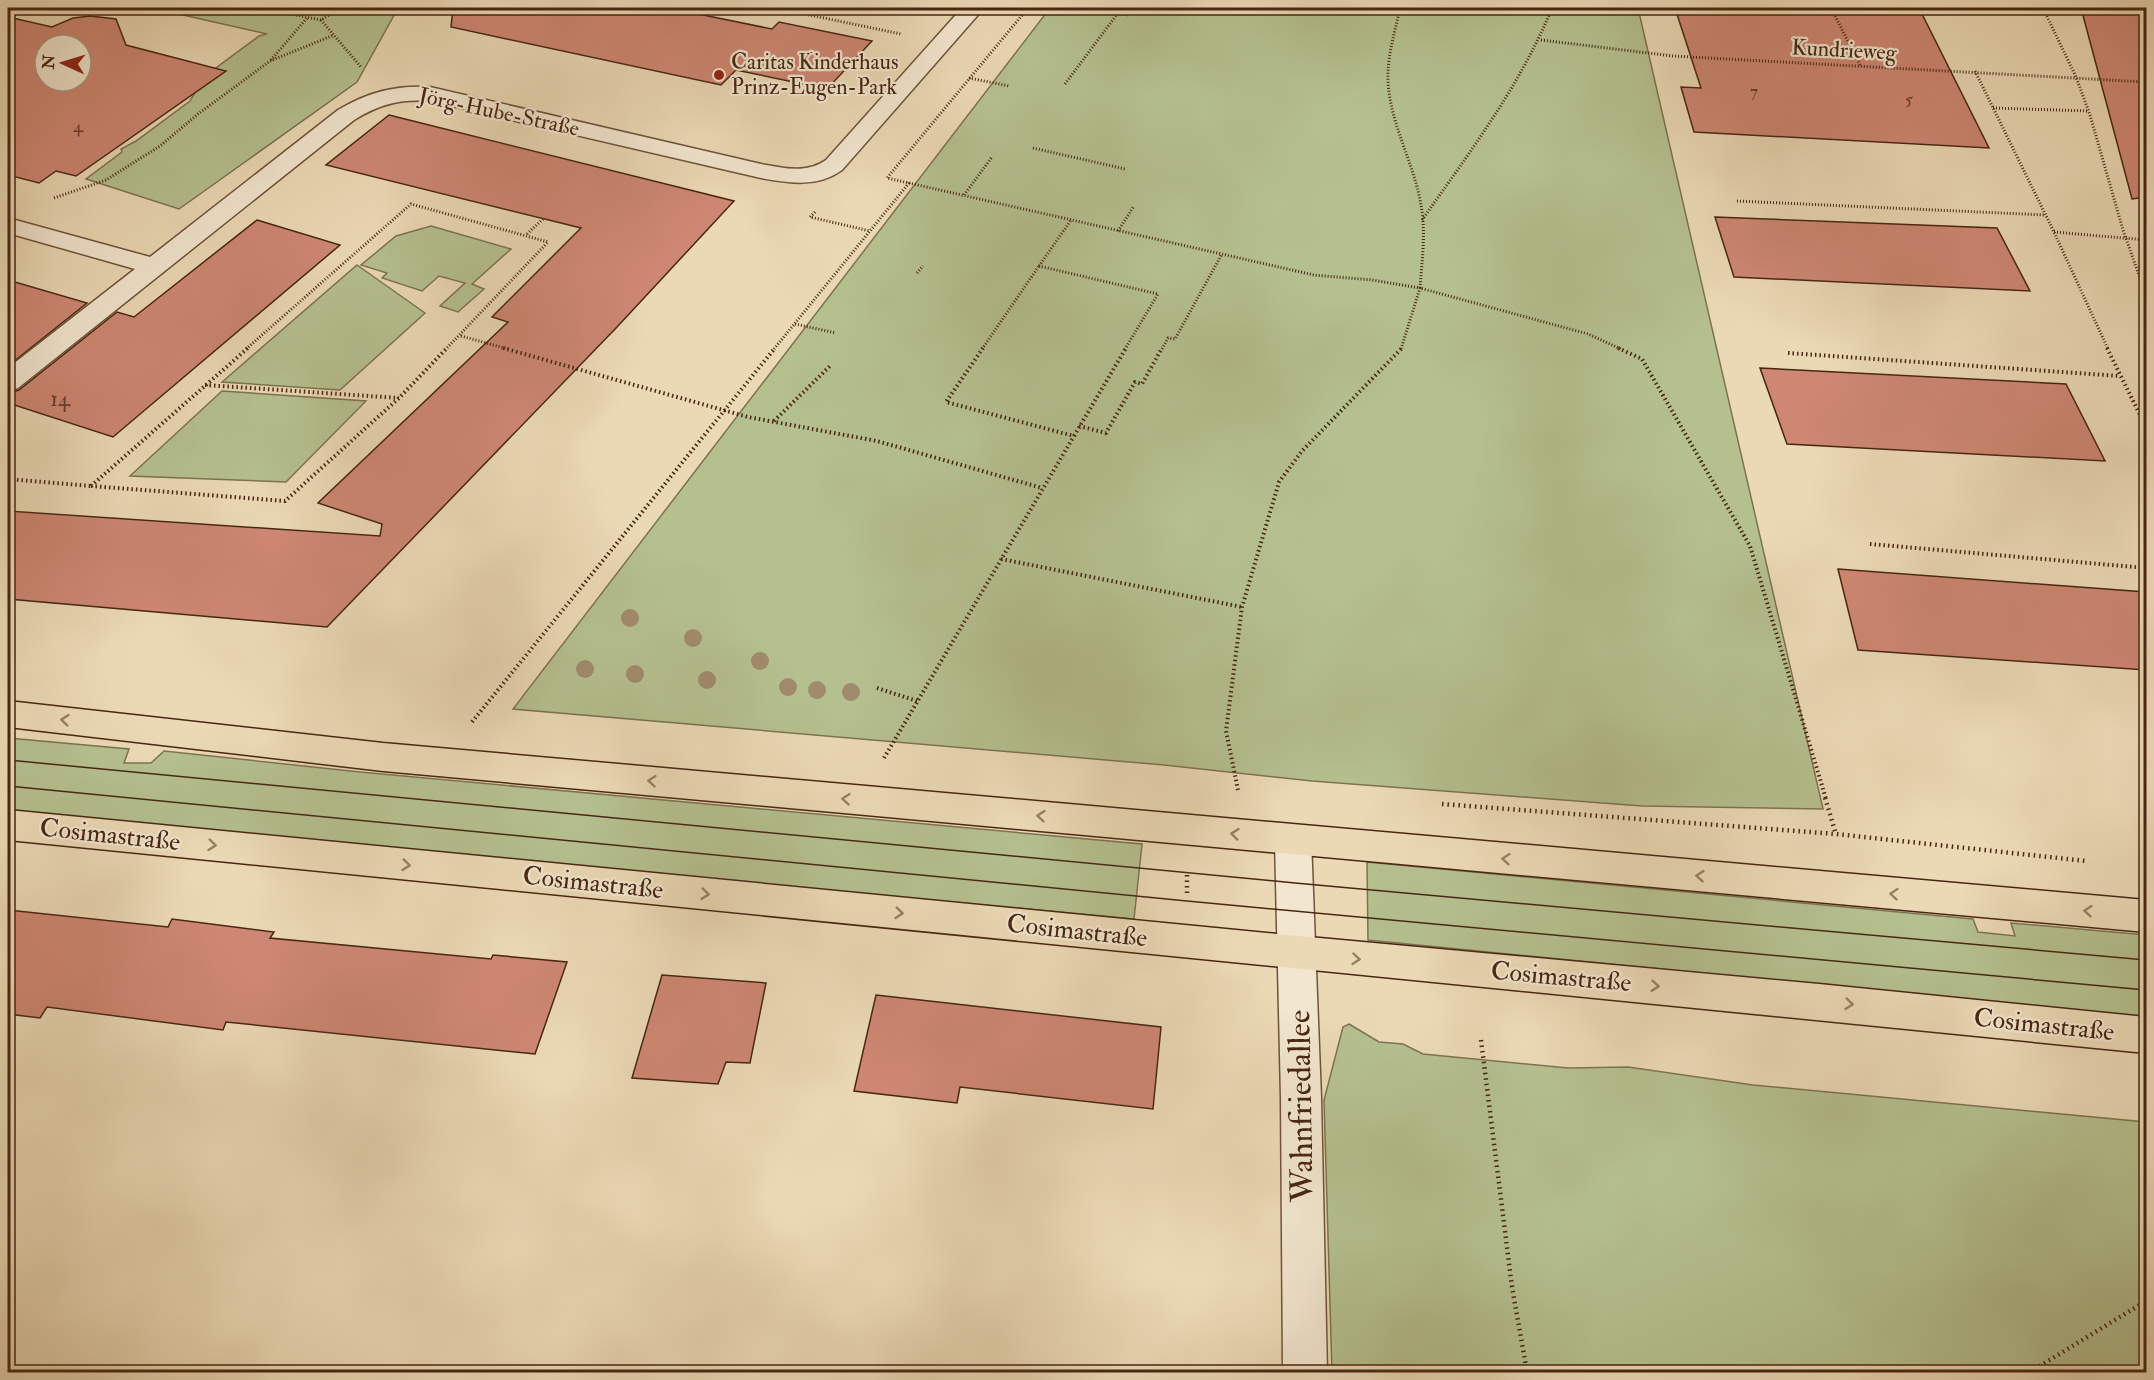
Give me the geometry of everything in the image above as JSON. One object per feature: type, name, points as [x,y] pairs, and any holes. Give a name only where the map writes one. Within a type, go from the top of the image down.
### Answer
[{"type":"main road","points":[[8,714],[383,757],[2146,916]]},
{"type":"main road","name":"Cosimastraße","points":[[8,825],[2146,1035]]},
{"type":"street","name":"Jörg-Hube-Straße","points":[[8,381],[346,115],[384,94],[408,92],[430,94],[761,171],[809,176],[825,172],[834,165],[973,8]]},
{"type":"street","points":[[8,225],[154,266]]},
{"type":"street","name":"Wahnfriedallee","points":[[1293,840],[1298,953],[1305,1372]]},
{"type":"path","points":[[261,8],[321,20],[384,94]]},
{"type":"path","points":[[321,20],[340,8]]},
{"type":"path","points":[[776,8],[943,42]]},
{"type":"path","points":[[1028,8],[887,178],[1314,275],[1372,280],[1420,288],[1588,334],[1642,359],[1750,546],[1836,834]]},
{"type":"path","points":[[1089,8],[1128,15]]},
{"type":"path","points":[[1248,790],[1236,789],[1226,730],[1242,607],[1279,482],[1302,451],[1401,350],[1420,288],[1424,239],[1422,220],[1418,196],[1390,102],[1388,80],[1390,54],[1400,8]]},
{"type":"path","points":[[1422,220],[1501,108],[1541,40],[1552,8]]},
{"type":"path","points":[[1831,8],[1860,65]]},
{"type":"path","points":[[2043,8],[2076,77],[2078,88],[2089,111],[2124,237],[2146,295]]},
{"type":"path","points":[[1065,84],[1118,13]]},
{"type":"path","points":[[51,199],[106,180],[160,146],[198,114],[270,60],[308,18]]},
{"type":"path","points":[[270,60],[334,35]]},
{"type":"path","name":"Kundrieweg","points":[[1541,40],[1673,56],[2146,82]]},
{"type":"path","points":[[1975,71],[2146,427]]},
{"type":"path","points":[[969,78],[1009,86]]},
{"type":"path","points":[[1992,108],[2089,111]]},
{"type":"path","points":[[1033,148],[1125,169]]},
{"type":"path","points":[[964,195],[992,157]]},
{"type":"path","points":[[471,723],[909,183]]},
{"type":"path","points":[[1737,201],[2045,216]]},
{"type":"path","points":[[8,480],[285,501],[399,398],[461,336],[548,242],[411,204],[91,486]]},
{"type":"path","points":[[1118,231],[1134,206]]},
{"type":"path","points":[[526,235],[544,219]]},
{"type":"path","points":[[1071,220],[946,402],[1074,436]]},
{"type":"path","points":[[2054,232],[2146,240]]},
{"type":"path","points":[[1079,426],[1106,433],[1135,382],[1142,384],[1168,338],[1175,339],[1222,254]]},
{"type":"path","points":[[917,273],[923,266]]},
{"type":"path","points":[[883,760],[1158,294],[1039,266]]},
{"type":"path","points":[[795,324],[836,333]]},
{"type":"path","points":[[461,336],[723,411],[877,441],[1042,488]]},
{"type":"path","points":[[1788,352],[2120,376]]},
{"type":"path","points":[[773,422],[830,366]]},
{"type":"path","points":[[205,385],[399,398]]},
{"type":"path","points":[[1870,544],[2146,568]]},
{"type":"path","points":[[1001,559],[1242,607]]},
{"type":"path","points":[[877,688],[917,701]]},
{"type":"path","points":[[1436,804],[1836,834],[2089,862]]},
{"type":"path","points":[[1183,942],[1189,830]]},
{"type":"path","points":[[1482,1040],[1512,1287],[1527,1372]]},
{"type":"path","points":[[2030,1372],[2146,1301]]},
{"type":"green space","points":[[152,8],[398,8],[357,82],[179,209],[86,179],[122,152],[121,149],[136,141],[190,101],[205,76],[259,36],[267,34]]},
{"type":"green space","points":[[1050,8],[1638,8],[1823,809],[1642,806],[1312,781],[1164,765],[513,709]]},
{"type":"green space","points":[[431,226],[511,249],[472,284],[484,289],[458,312],[440,306],[465,283],[439,276],[422,291],[382,278],[387,273],[361,265],[396,236]]},
{"type":"green space","points":[[357,265],[425,313],[340,390],[222,382]]},
{"type":"green space","points":[[222,391],[366,401],[286,482],[130,476]]},
{"type":"green space","points":[[8,738],[129,749],[124,763],[151,763],[164,751],[360,772],[1142,844],[1134,919],[565,866],[8,810]]},
{"type":"green space","points":[[1367,862],[1973,919],[1978,932],[2015,936],[2011,923],[2146,935],[2146,1017],[1368,940]]},
{"type":"green space","points":[[1349,1024],[1379,1042],[1403,1044],[1423,1054],[1568,1068],[1628,1067],[1753,1085],[2146,1122],[2146,1372],[1332,1372],[1324,1100],[1343,1027]]},
{"type":"building","points":[[453,8],[669,8],[772,29],[779,22],[872,41],[827,89],[736,70],[721,85],[451,27]]},
{"type":"building","points":[[1675,8],[1919,8],[1989,148],[1694,132],[1681,87],[1701,88]]},
{"type":"building","points":[[2081,8],[2146,8],[2146,197],[2132,199]]},
{"type":"building","points":[[90,16],[116,19],[126,45],[226,71],[76,176],[56,171],[39,183],[8,175],[8,17],[52,27],[73,18]]},
{"type":"building","points":[[389,115],[734,201],[617,327],[327,627],[8,599],[8,511],[380,536],[382,524],[318,503],[508,322],[492,317],[581,228],[326,165]]},
{"type":"building","points":[[1715,217],[1997,228],[2030,291],[1734,277]]},
{"type":"building","points":[[257,220],[340,245],[113,437],[8,403],[8,393],[19,390],[117,312],[134,317]]},
{"type":"building","points":[[8,280],[87,303],[8,366]]},
{"type":"building","points":[[1760,368],[2066,384],[2105,461],[1787,444]]},
{"type":"building","points":[[1838,569],[2146,592],[2146,670],[1858,650]]},
{"type":"building","points":[[8,910],[168,927],[172,919],[274,932],[270,938],[491,959],[493,955],[567,962],[535,1054],[226,1022],[223,1030],[47,1007],[40,1018],[8,1014]]},
{"type":"building","points":[[662,975],[766,983],[750,1063],[726,1062],[718,1084],[632,1078]]},
{"type":"building","points":[[876,995],[1161,1027],[1153,1109],[960,1087],[957,1103],[854,1091]]},
{"type":"tram line","points":[[8,760],[1295,883],[2146,960]]},
{"type":"tram line","points":[[8,786],[1187,901],[2146,990]]},
{"type":"place","name":"Caritas Kinderhaus Prinz-Eugen-Park","points":[[719,75]]}]
